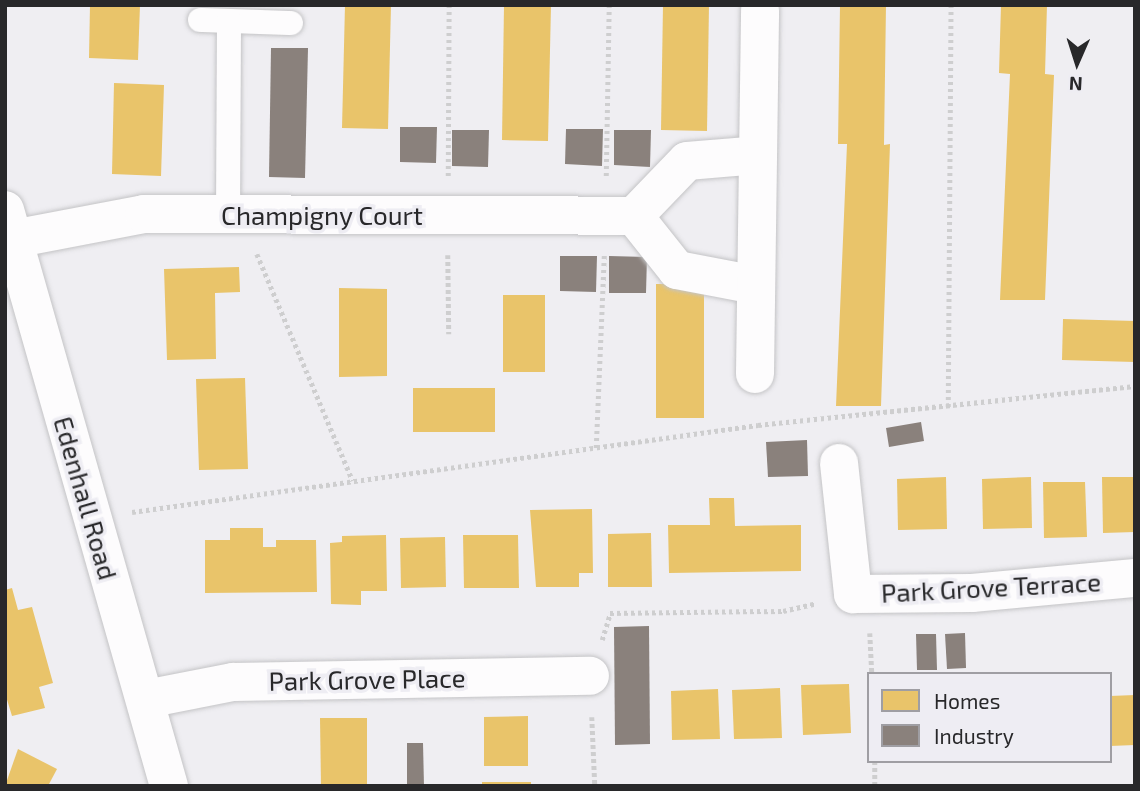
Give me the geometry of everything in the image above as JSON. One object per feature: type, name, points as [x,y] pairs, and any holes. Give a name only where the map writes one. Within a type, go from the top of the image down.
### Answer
[{"type":"street","points":[[755,374],[760,10]]},
{"type":"street","points":[[757,285],[677,270],[634,216],[687,161],[758,155]]},
{"type":"street","name":"Champigny Court","points":[[9,225],[144,214],[634,216]]},
{"type":"street","name":"Edenhall Road","points":[[9,225],[169,786]]},
{"type":"street","name":"Park Grove Terrace","points":[[839,463],[853,594],[972,593],[1135,579]]},
{"type":"street","name":"Park Grove Place","points":[[146,699],[233,682],[590,676]]},
{"type":"lane","points":[[200,20],[291,23]]},
{"type":"lane","points":[[229,21],[234,215]]},
{"type":"path","points":[[449,5],[449,334]]},
{"type":"path","points":[[948,407],[951,5]]},
{"type":"path","points":[[234,215],[353,481]]},
{"type":"path","points":[[91,517],[758,425],[1135,386]]},
{"type":"path","points":[[595,786],[590,676],[610,613],[783,611],[853,594]]},
{"type":"path","points":[[874,763],[875,786]]},
{"type":"building: Homes","points":[[90,5],[140,5],[138,60],[89,58]]},
{"type":"building: Homes","points":[[345,5],[391,5],[388,129],[342,128]]},
{"type":"building: Homes","points":[[504,5],[551,5],[548,141],[502,140]]},
{"type":"building: Homes","points":[[663,5],[709,5],[707,131],[661,130]]},
{"type":"building: Homes","points":[[840,5],[886,5],[884,145],[890,144],[881,406],[836,406],[847,144],[838,144]]},
{"type":"building: Homes","points":[[1001,5],[1047,5],[1045,74],[1054,75],[1045,300],[1000,300],[1010,74],[999,73]]},
{"type":"building: Homes","points":[[114,83],[164,85],[161,176],[112,174]]},
{"type":"building: Homes","points":[[239,267],[240,292],[215,293],[216,359],[167,360],[164,269]]},
{"type":"building: Homes","points":[[656,284],[704,284],[704,418],[656,418]]},
{"type":"building: Homes","points":[[339,288],[387,289],[387,376],[339,377]]},
{"type":"building: Homes","points":[[503,295],[545,295],[545,372],[503,372]]},
{"type":"building: Homes","points":[[1063,319],[1135,321],[1135,362],[1062,360]]},
{"type":"building: Homes","points":[[245,378],[248,469],[199,470],[196,379]]},
{"type":"building: Homes","points":[[413,388],[495,388],[495,432],[413,432]]},
{"type":"building: Homes","points":[[946,477],[947,529],[898,530],[897,479]]},
{"type":"building: Homes","points":[[1031,477],[1032,528],[983,529],[982,479]]},
{"type":"building: Homes","points":[[1102,477],[1135,477],[1135,532],[1103,533]]},
{"type":"building: Homes","points":[[1043,482],[1085,482],[1087,537],[1044,538]]},
{"type":"building: Homes","points":[[709,498],[734,498],[735,526],[801,525],[801,571],[669,573],[668,525],[710,525]]},
{"type":"building: Homes","points":[[592,509],[593,573],[579,573],[579,587],[536,587],[530,510]]},
{"type":"building: Homes","points":[[230,528],[263,528],[263,547],[276,547],[276,540],[316,540],[317,592],[205,593],[205,540],[230,540]]},
{"type":"building: Homes","points":[[651,533],[652,587],[608,587],[608,534]]},
{"type":"building: Homes","points":[[386,535],[387,591],[361,591],[361,605],[331,604],[330,543],[342,542],[342,536]]},
{"type":"building: Homes","points":[[463,535],[518,535],[519,588],[464,588]]},
{"type":"building: Homes","points":[[445,537],[446,587],[401,588],[400,538]]},
{"type":"building: Homes","points":[[12,588],[18,610],[32,607],[53,683],[39,687],[45,708],[12,716],[5,693],[5,590]]},
{"type":"building: Homes","points":[[849,684],[851,733],[803,735],[801,685]]},
{"type":"building: Homes","points":[[780,688],[782,738],[734,739],[732,690]]},
{"type":"building: Homes","points":[[718,689],[720,739],[672,740],[671,691]]},
{"type":"building: Homes","points":[[1135,695],[1135,745],[1112,746],[1112,696]]},
{"type":"building: Homes","points":[[528,716],[528,766],[484,766],[484,717]]},
{"type":"building: Homes","points":[[320,718],[367,718],[367,786],[321,786]]},
{"type":"building: Homes","points":[[18,749],[57,769],[48,786],[5,786]]},
{"type":"building: Homes","points":[[482,782],[531,782],[531,786],[482,786]]},
{"type":"building: Industry","points":[[271,48],[308,48],[305,178],[269,177]]},
{"type":"building: Industry","points":[[400,127],[437,127],[436,163],[400,162]]},
{"type":"building: Industry","points":[[566,129],[603,129],[602,166],[565,164]]},
{"type":"building: Industry","points":[[452,130],[489,130],[488,167],[452,166]]},
{"type":"building: Industry","points":[[614,130],[651,130],[650,167],[614,165]]},
{"type":"building: Industry","points":[[560,256],[597,256],[596,292],[560,291]]},
{"type":"building: Industry","points":[[609,256],[647,257],[646,293],[609,293]]},
{"type":"building: Industry","points":[[921,422],[924,441],[889,447],[886,428]]},
{"type":"building: Industry","points":[[807,440],[808,476],[768,477],[766,442]]},
{"type":"building: Industry","points":[[649,626],[650,744],[615,745],[614,627]]},
{"type":"building: Industry","points":[[965,633],[966,668],[947,669],[945,634]]},
{"type":"building: Industry","points":[[916,634],[936,634],[937,670],[917,670]]},
{"type":"building: Industry","points":[[407,743],[423,743],[424,786],[407,786]]}]
